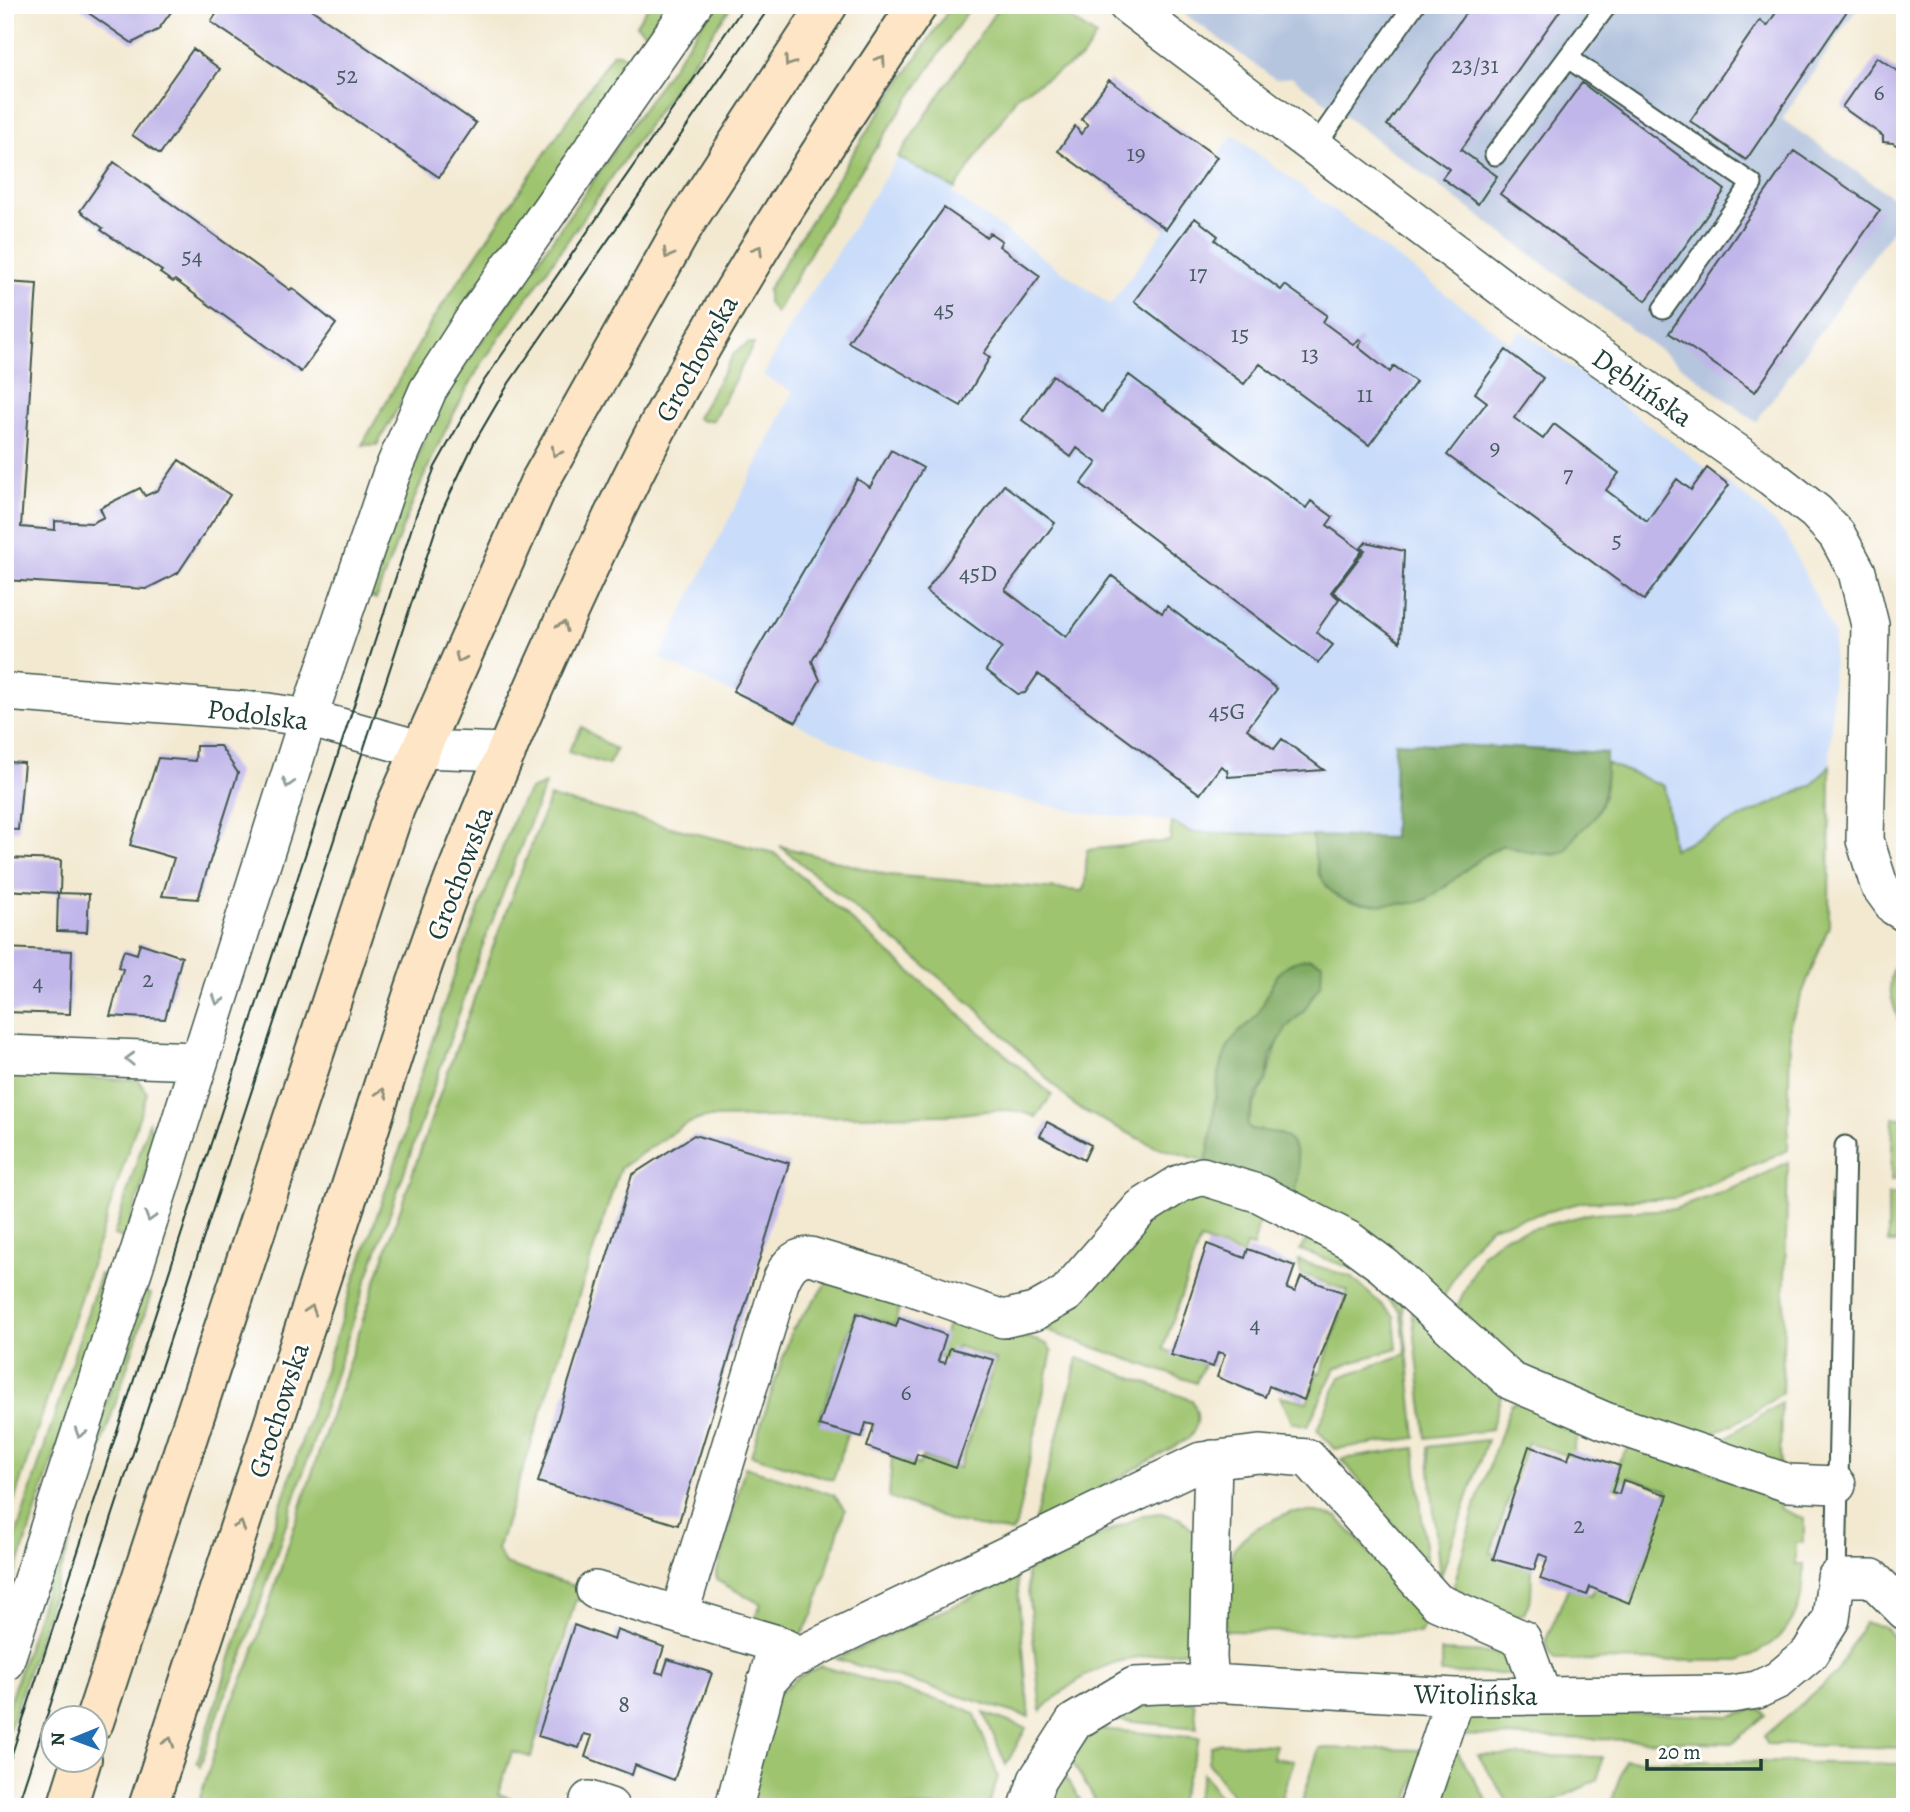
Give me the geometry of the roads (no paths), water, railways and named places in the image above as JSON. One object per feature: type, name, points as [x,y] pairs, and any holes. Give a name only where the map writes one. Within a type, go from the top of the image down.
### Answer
[{"type":"main road","points":[[100,1703],[395,808],[419,749],[539,482],[565,434],[687,222],[828,5]]},
{"type":"main road","name":"Grochowska","points":[[148,1807],[407,1017],[454,880],[507,752],[614,513],[723,306],[811,164],[918,5]]},
{"type":"main road","points":[[66,1807],[77,1773]]},
{"type":"street","points":[[5,1662],[371,526],[428,390],[475,317],[693,5]]},
{"type":"street","name":"Dęblińska","points":[[1127,5],[1512,295],[1771,477],[1816,512],[1837,535],[1857,572],[1870,625],[1865,840],[1879,885],[1895,907],[1905,913]]},
{"type":"street","name":"Podolska","points":[[5,692],[268,712],[308,718],[419,749],[507,752]]},
{"type":"street","points":[[5,1054],[198,1061]]},
{"type":"street","points":[[679,1615],[780,1283],[785,1271],[796,1259],[810,1256],[901,1283],[1003,1319],[1033,1312],[1066,1294],[1141,1208],[1179,1184],[1202,1176],[1260,1194],[1349,1240],[1384,1266],[1511,1381],[1605,1421],[1788,1483],[1837,1485]]},
{"type":"street","points":[[734,1807],[766,1683],[789,1650],[1201,1461],[1213,1458],[1259,1454],[1307,1458],[1437,1602],[1522,1639],[1542,1695]]},
{"type":"street","points":[[1210,1683],[1208,1657],[1213,1458]]},
{"type":"street","points":[[1836,1578],[1872,1578],[1905,1611]]},
{"type":"street","name":"Witolińska","points":[[1028,1807],[1037,1780],[1074,1722],[1134,1686],[1210,1683],[1455,1697],[1731,1694],[1757,1690],[1778,1680],[1809,1654],[1830,1619],[1836,1578]]},
{"type":"street","points":[[595,1590],[789,1650]]},
{"type":"street","points":[[1418,1807],[1455,1697]]},
{"type":"lane","points":[[1316,145],[1414,5]]},
{"type":"lane","points":[[1494,155],[1607,5]]},
{"type":"lane","points":[[1568,58],[1752,184],[1663,309]]},
{"type":"lane","points":[[1836,1578],[1845,1146]]},
{"type":"tram line","points":[[5,1775],[417,512],[435,467],[481,385],[745,5]]},
{"type":"tram line","points":[[17,1807],[441,513],[474,443],[509,383],[771,5]]}]
